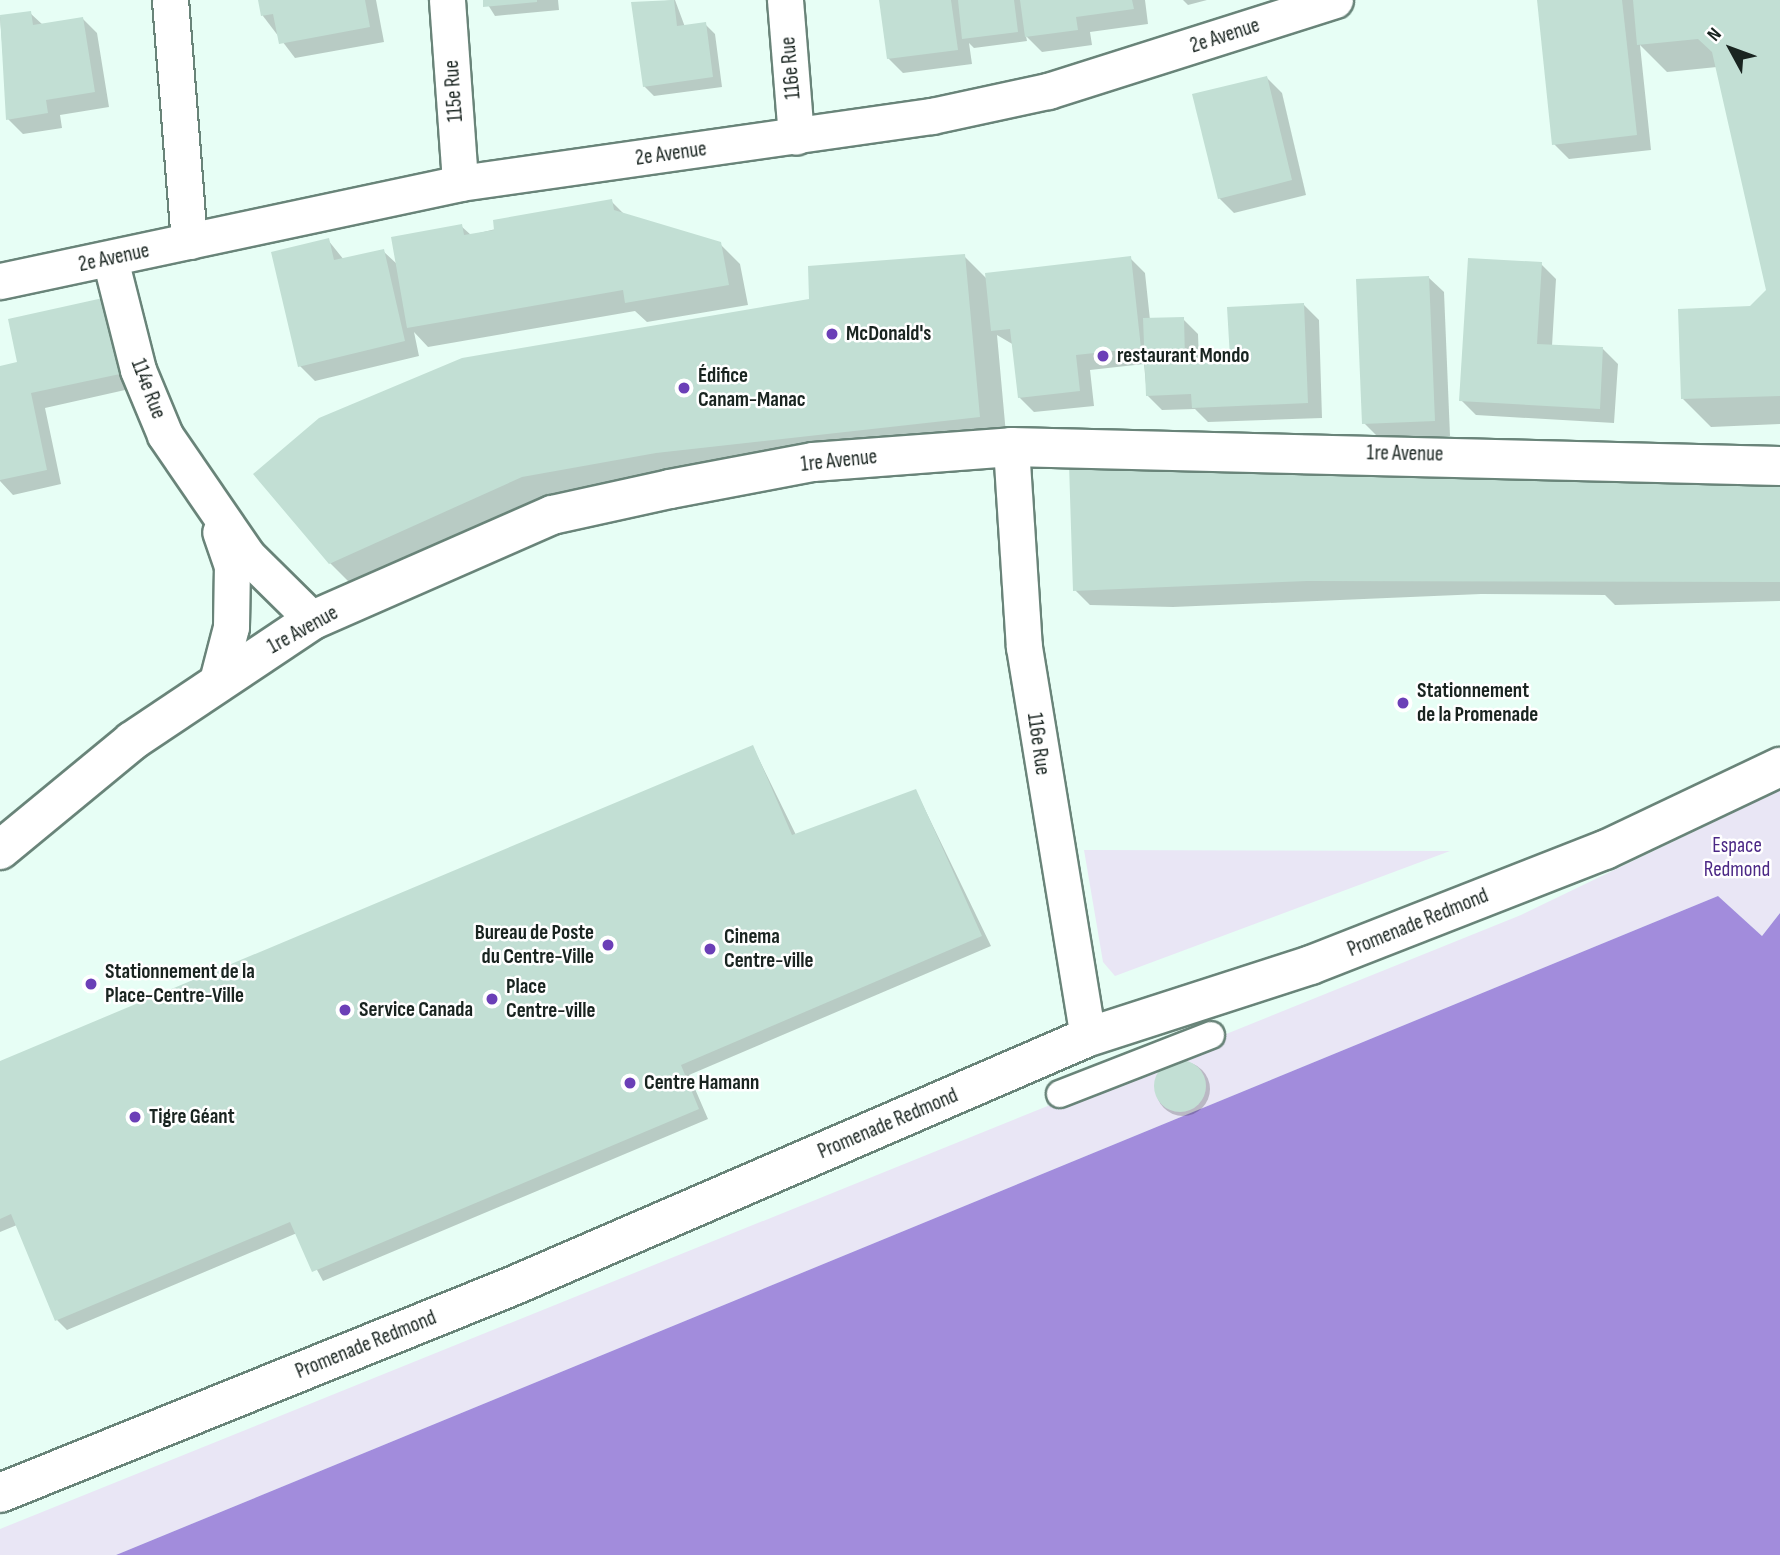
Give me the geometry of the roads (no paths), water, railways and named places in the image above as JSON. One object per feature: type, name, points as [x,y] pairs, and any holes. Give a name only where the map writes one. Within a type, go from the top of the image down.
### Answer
[{"type":"street","points":[[170,0],[189,241]]},
{"type":"street","name":"115e Rue","points":[[447,0],[460,183]]},
{"type":"street","name":"116e Rue","points":[[785,0],[796,137]]},
{"type":"street","name":"2e Avenue","points":[[0,281],[460,183],[796,137],[1048,92],[1335,0]]},
{"type":"street","name":"114e Rue","points":[[110,259],[138,370],[165,435],[212,508],[279,593],[313,620]]},
{"type":"street","name":"116e Rue","points":[[1011,447],[1024,647],[1059,891],[1088,1037]]},
{"type":"street","name":"1re Avenue","points":[[0,850],[66,789],[217,681],[313,620],[552,514],[813,462],[1011,447],[1780,466]]},
{"type":"street","name":"114e Rue","points":[[212,508],[232,566],[231,627],[217,681]]},
{"type":"street","name":"Promenade Redmond","points":[[0,1493],[516,1285],[1088,1037],[1321,961],[1605,850],[1780,767]]},
{"type":"street","points":[[1060,1094],[1211,1035]]},
{"type":"place","name":"McDonald's","points":[[832,334]]},
{"type":"place","name":"restaurant Mondo","points":[[1103,356]]},
{"type":"place","name":"Édifice Canam-Manac","points":[[684,388]]},
{"type":"place","name":"Stationnement de la Promenade","points":[[1403,703]]},
{"type":"place","name":"Bureau de Poste du Centre-Ville","points":[[608,945]]},
{"type":"place","name":"Cinema Centre-ville","points":[[710,949]]},
{"type":"place","name":"Stationnement de la Place-Centre-Ville","points":[[91,984]]},
{"type":"place","name":"Place Centre-ville","points":[[492,999]]},
{"type":"place","name":"Service Canada","points":[[345,1010]]},
{"type":"place","name":"Centre Hamann","points":[[630,1083]]},
{"type":"place","name":"Tigre Géant","points":[[135,1117]]},
{"type":"park label","name":"Espace Redmond","points":[[1737,858]]}]
